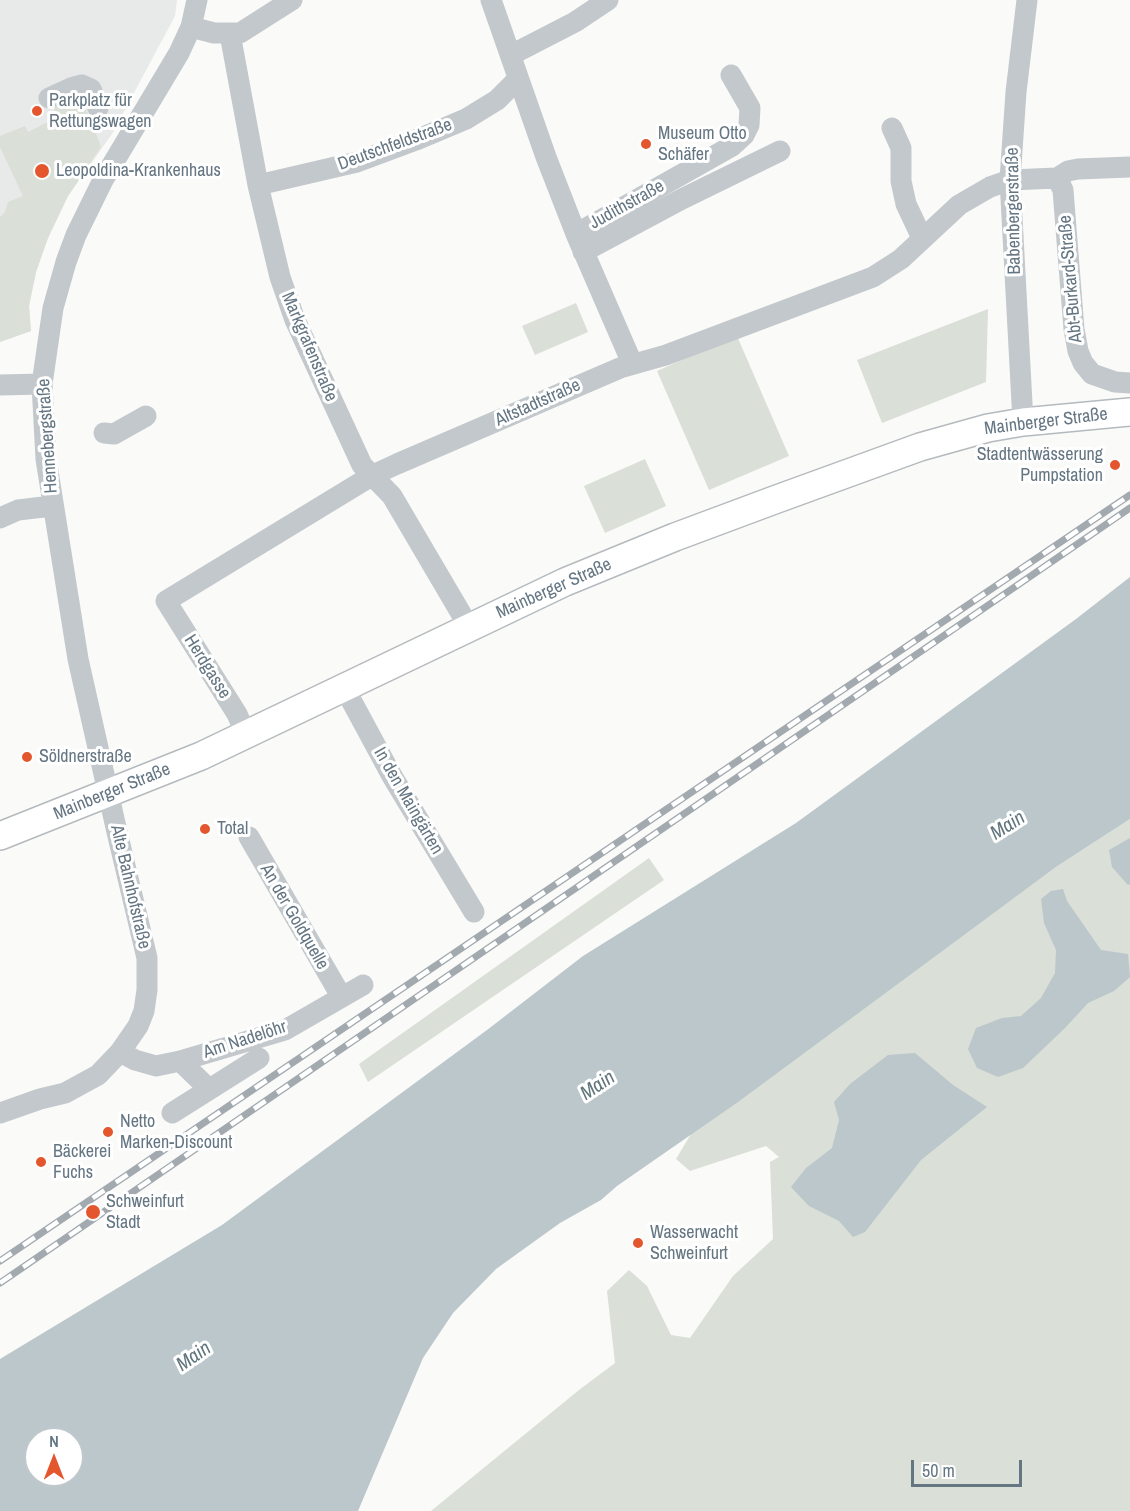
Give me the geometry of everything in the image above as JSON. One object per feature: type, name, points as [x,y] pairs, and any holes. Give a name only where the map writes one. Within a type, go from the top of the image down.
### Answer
[{"type":"main road","name":"Mainberger Straße","points":[[0,836],[201,756],[592,570],[777,499],[936,442],[988,428],[1023,422],[1130,412]]},
{"type":"street","name":"Hennebergstraße","points":[[109,794],[78,659],[52,506],[44,443],[42,384],[53,308],[76,236],[99,188],[179,53],[191,27],[197,0]]},
{"type":"street","points":[[191,27],[214,33],[240,33],[292,0]]},
{"type":"street","name":"Judithstraße","points":[[491,0],[518,79],[580,243],[632,363]]},
{"type":"street","points":[[511,55],[575,22],[608,0]]},
{"type":"street","name":"Babenbergerstraße","points":[[1023,422],[1010,180],[1016,92],[1027,0]]},
{"type":"street","name":"Markgrafenstraße","points":[[230,34],[258,185],[280,277],[295,320],[362,465],[392,496],[469,627]]},
{"type":"street","name":"Judithstraße","points":[[580,243],[723,151],[744,135],[749,125],[750,108],[731,75]]},
{"type":"street","name":"Deutschfeldstraße","points":[[258,185],[357,162],[416,140],[466,119],[497,100],[518,79]]},
{"type":"street","points":[[49,98],[71,87],[82,85],[92,89],[98,108]]},
{"type":"street","points":[[892,128],[901,148],[901,181],[906,204],[922,238]]},
{"type":"street","name":"Judithstraße","points":[[580,243],[682,199],[780,151]]},
{"type":"street","name":"Altstadtstraße","points":[[166,601],[373,476],[632,363],[677,351],[873,277],[901,259],[959,205],[990,187],[1010,180],[1056,178],[1078,168],[1130,167]]},
{"type":"street","name":"Abt-Burkard-Straße","points":[[1056,178],[1063,190],[1074,328],[1078,351],[1083,363],[1092,374],[1115,382],[1130,383]]},
{"type":"street","points":[[0,385],[42,384]]},
{"type":"street","points":[[104,433],[114,434],[146,416]]},
{"type":"street","points":[[0,518],[18,510],[52,506]]},
{"type":"street","name":"Herdgasse","points":[[166,601],[237,714],[246,734]]},
{"type":"street","name":"In den Maingärten","points":[[344,687],[392,776],[474,912]]},
{"type":"street","name":"Alte Bahnhofstraße","points":[[0,1113],[65,1093],[98,1075],[120,1052],[138,1026],[144,1011],[147,990],[147,958],[109,794]]},
{"type":"street","name":"An der Goldquelle","points":[[249,837],[341,996]]},
{"type":"street","name":"Am Nadelöhr","points":[[120,1052],[135,1060],[156,1066],[180,1061],[285,1030],[363,985]]},
{"type":"street","points":[[171,1113],[259,1058]]},
{"type":"street","points":[[180,1061],[209,1089]]},
{"type":"shaded area","name":"Leopoldina-Krankenhaus","points":[[0,0],[177,0],[175,16],[112,134],[68,196],[48,238],[36,272],[29,306],[31,331],[0,342]]},
{"type":"shaded area","points":[[66,101],[78,103],[84,108],[101,147],[68,196],[48,238],[36,272],[29,306],[31,331],[0,342],[0,217],[5,212],[8,202],[23,196],[0,147],[0,136],[25,126],[28,132],[58,117],[53,106]]},
{"type":"shaded area","points":[[576,303],[588,332],[535,355],[522,326]]},
{"type":"shaded area","points":[[988,309],[986,382],[882,423],[857,360]]},
{"type":"shaded area","points":[[737,336],[789,456],[709,490],[657,371]]},
{"type":"shaded area","points":[[645,459],[666,506],[605,533],[584,486]]},
{"type":"shaded area","points":[[1130,819],[1130,1511],[431,1511],[615,1363],[607,1291],[629,1270],[647,1286],[671,1335],[690,1338],[733,1276],[773,1239],[770,1162],[779,1157],[766,1146],[690,1171],[676,1159],[691,1134],[1056,867]]},
{"type":"shaded area","points":[[649,858],[664,880],[368,1082],[359,1064]]},
{"type":"water","name":"Main","points":[[1130,577],[1130,819],[1056,867],[738,1102],[617,1186],[601,1200],[560,1223],[496,1269],[453,1313],[423,1358],[358,1511],[0,1511],[0,1359],[222,1225],[487,1030],[583,956],[796,823]]},
{"type":"water","points":[[1130,838],[1130,884],[1128,885],[1112,867],[1109,850]]},
{"type":"water","points":[[1063,889],[1067,901],[1101,950],[1128,954],[1130,977],[1114,991],[1088,1003],[1023,1068],[998,1077],[977,1068],[968,1049],[976,1028],[1002,1018],[1021,1016],[1041,998],[1055,973],[1056,950],[1044,923],[1041,899],[1051,891]]},
{"type":"water","points":[[915,1053],[953,1085],[987,1107],[921,1160],[865,1232],[853,1237],[839,1221],[809,1206],[791,1187],[806,1168],[832,1148],[839,1120],[834,1102],[850,1084],[888,1055]]},
{"type":"railway","points":[[0,1261],[1130,495]]},
{"type":"railway","points":[[0,1283],[1130,508]]},
{"type":"place","name":"Parkplatz für Rettungswagen","points":[[37,111]]},
{"type":"place","name":"Museum Otto Schäfer","points":[[646,144]]},
{"type":"place","name":"Leopoldina-Krankenhaus","points":[[42,171]]},
{"type":"place","name":"Stadtentwässerung Pumpstation","points":[[1115,465]]},
{"type":"place","name":"Söldnerstraße","points":[[27,757]]},
{"type":"place","name":"Total","points":[[205,829]]},
{"type":"place","name":"Netto Marken-Discount","points":[[108,1132]]},
{"type":"place","name":"Bäckerei Fuchs","points":[[41,1162]]},
{"type":"place","name":"Schweinfurt Stadt","points":[[93,1212]]},
{"type":"place","name":"Wasserwacht Schweinfurt","points":[[638,1243]]}]
